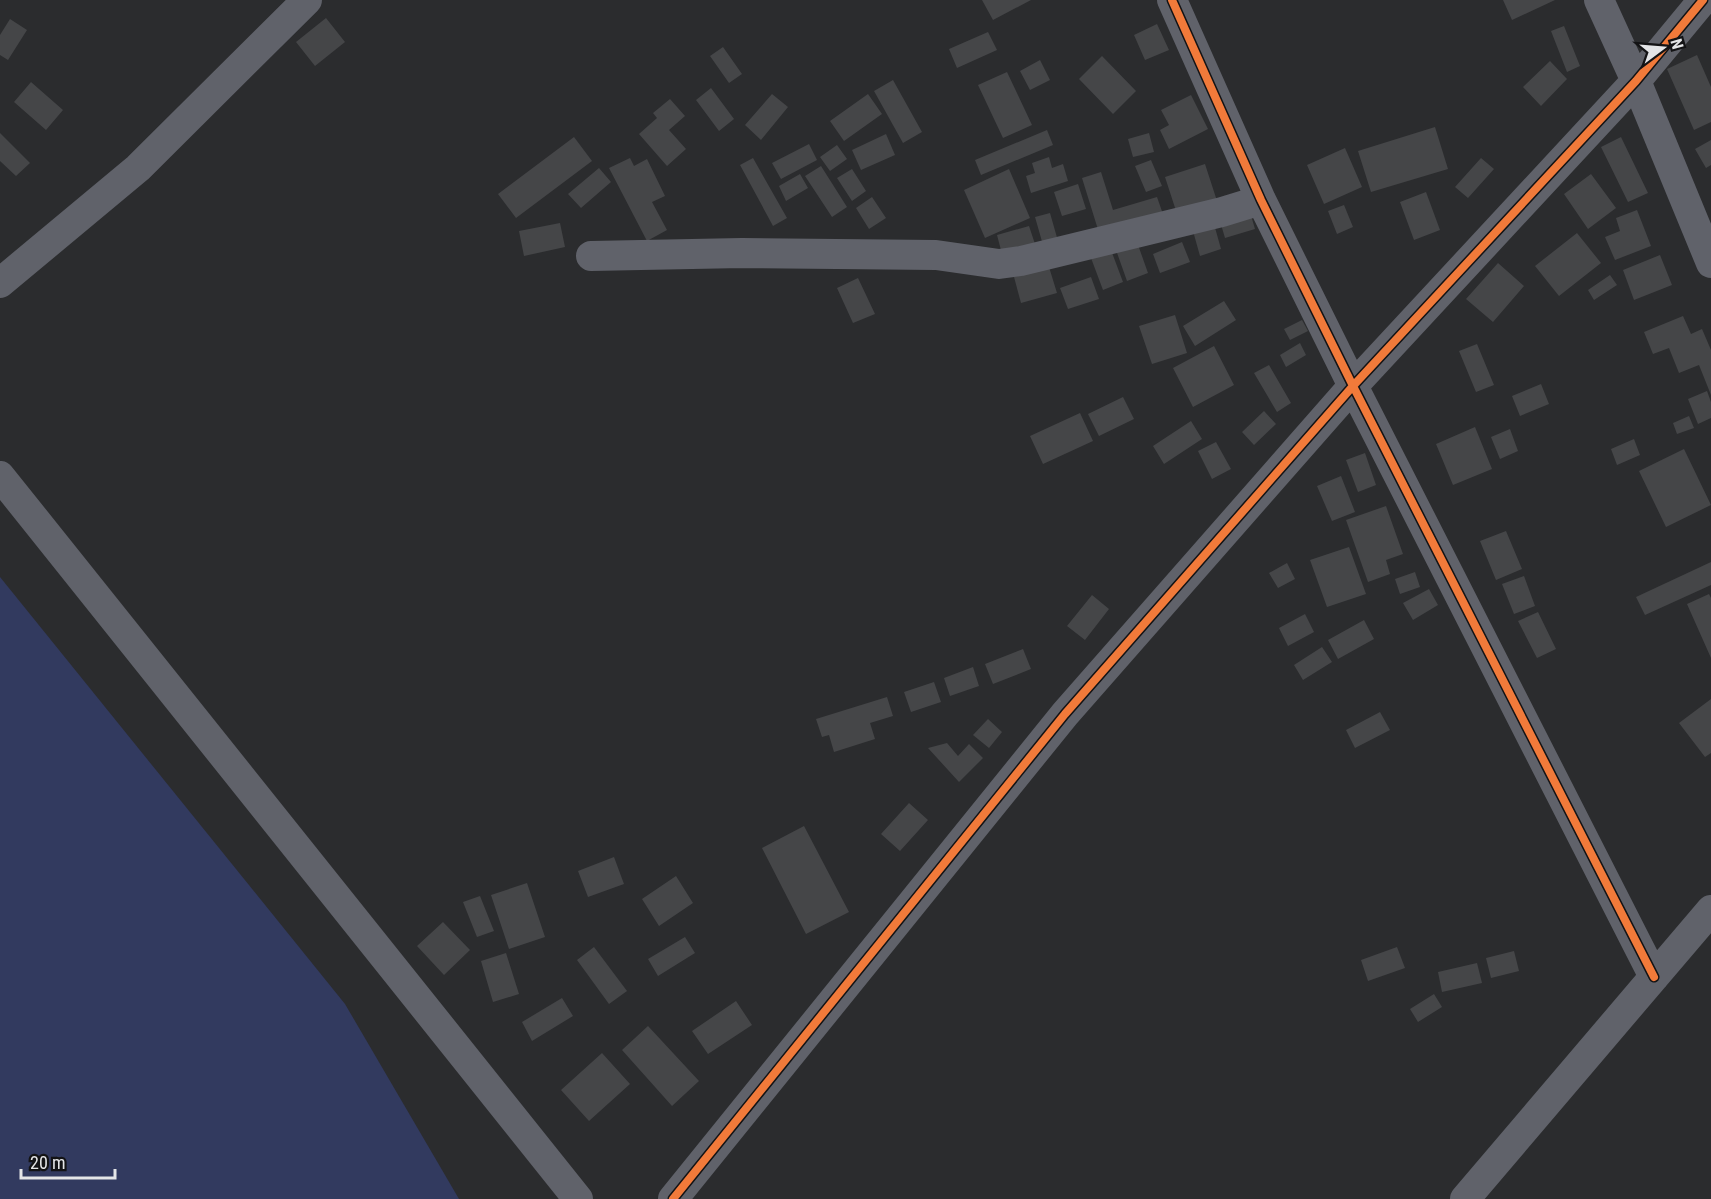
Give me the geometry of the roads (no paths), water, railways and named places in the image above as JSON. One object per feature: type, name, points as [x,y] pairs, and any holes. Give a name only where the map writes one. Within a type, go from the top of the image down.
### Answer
[{"type":"street","points":[[0,283],[138,168],[307,0]]},
{"type":"street","points":[[1172,0],[1261,200],[1353,386],[1654,977]]},
{"type":"street","points":[[1599,0],[1636,81],[1711,263]]},
{"type":"street","points":[[673,1199],[1065,714],[1353,386],[1636,81],[1703,0]]},
{"type":"street","points":[[591,256],[742,253],[936,255],[999,264],[1021,261],[1222,212],[1261,200]]},
{"type":"street","points":[[0,476],[578,1199]]},
{"type":"street","points":[[1465,1199],[1711,910]]}]
